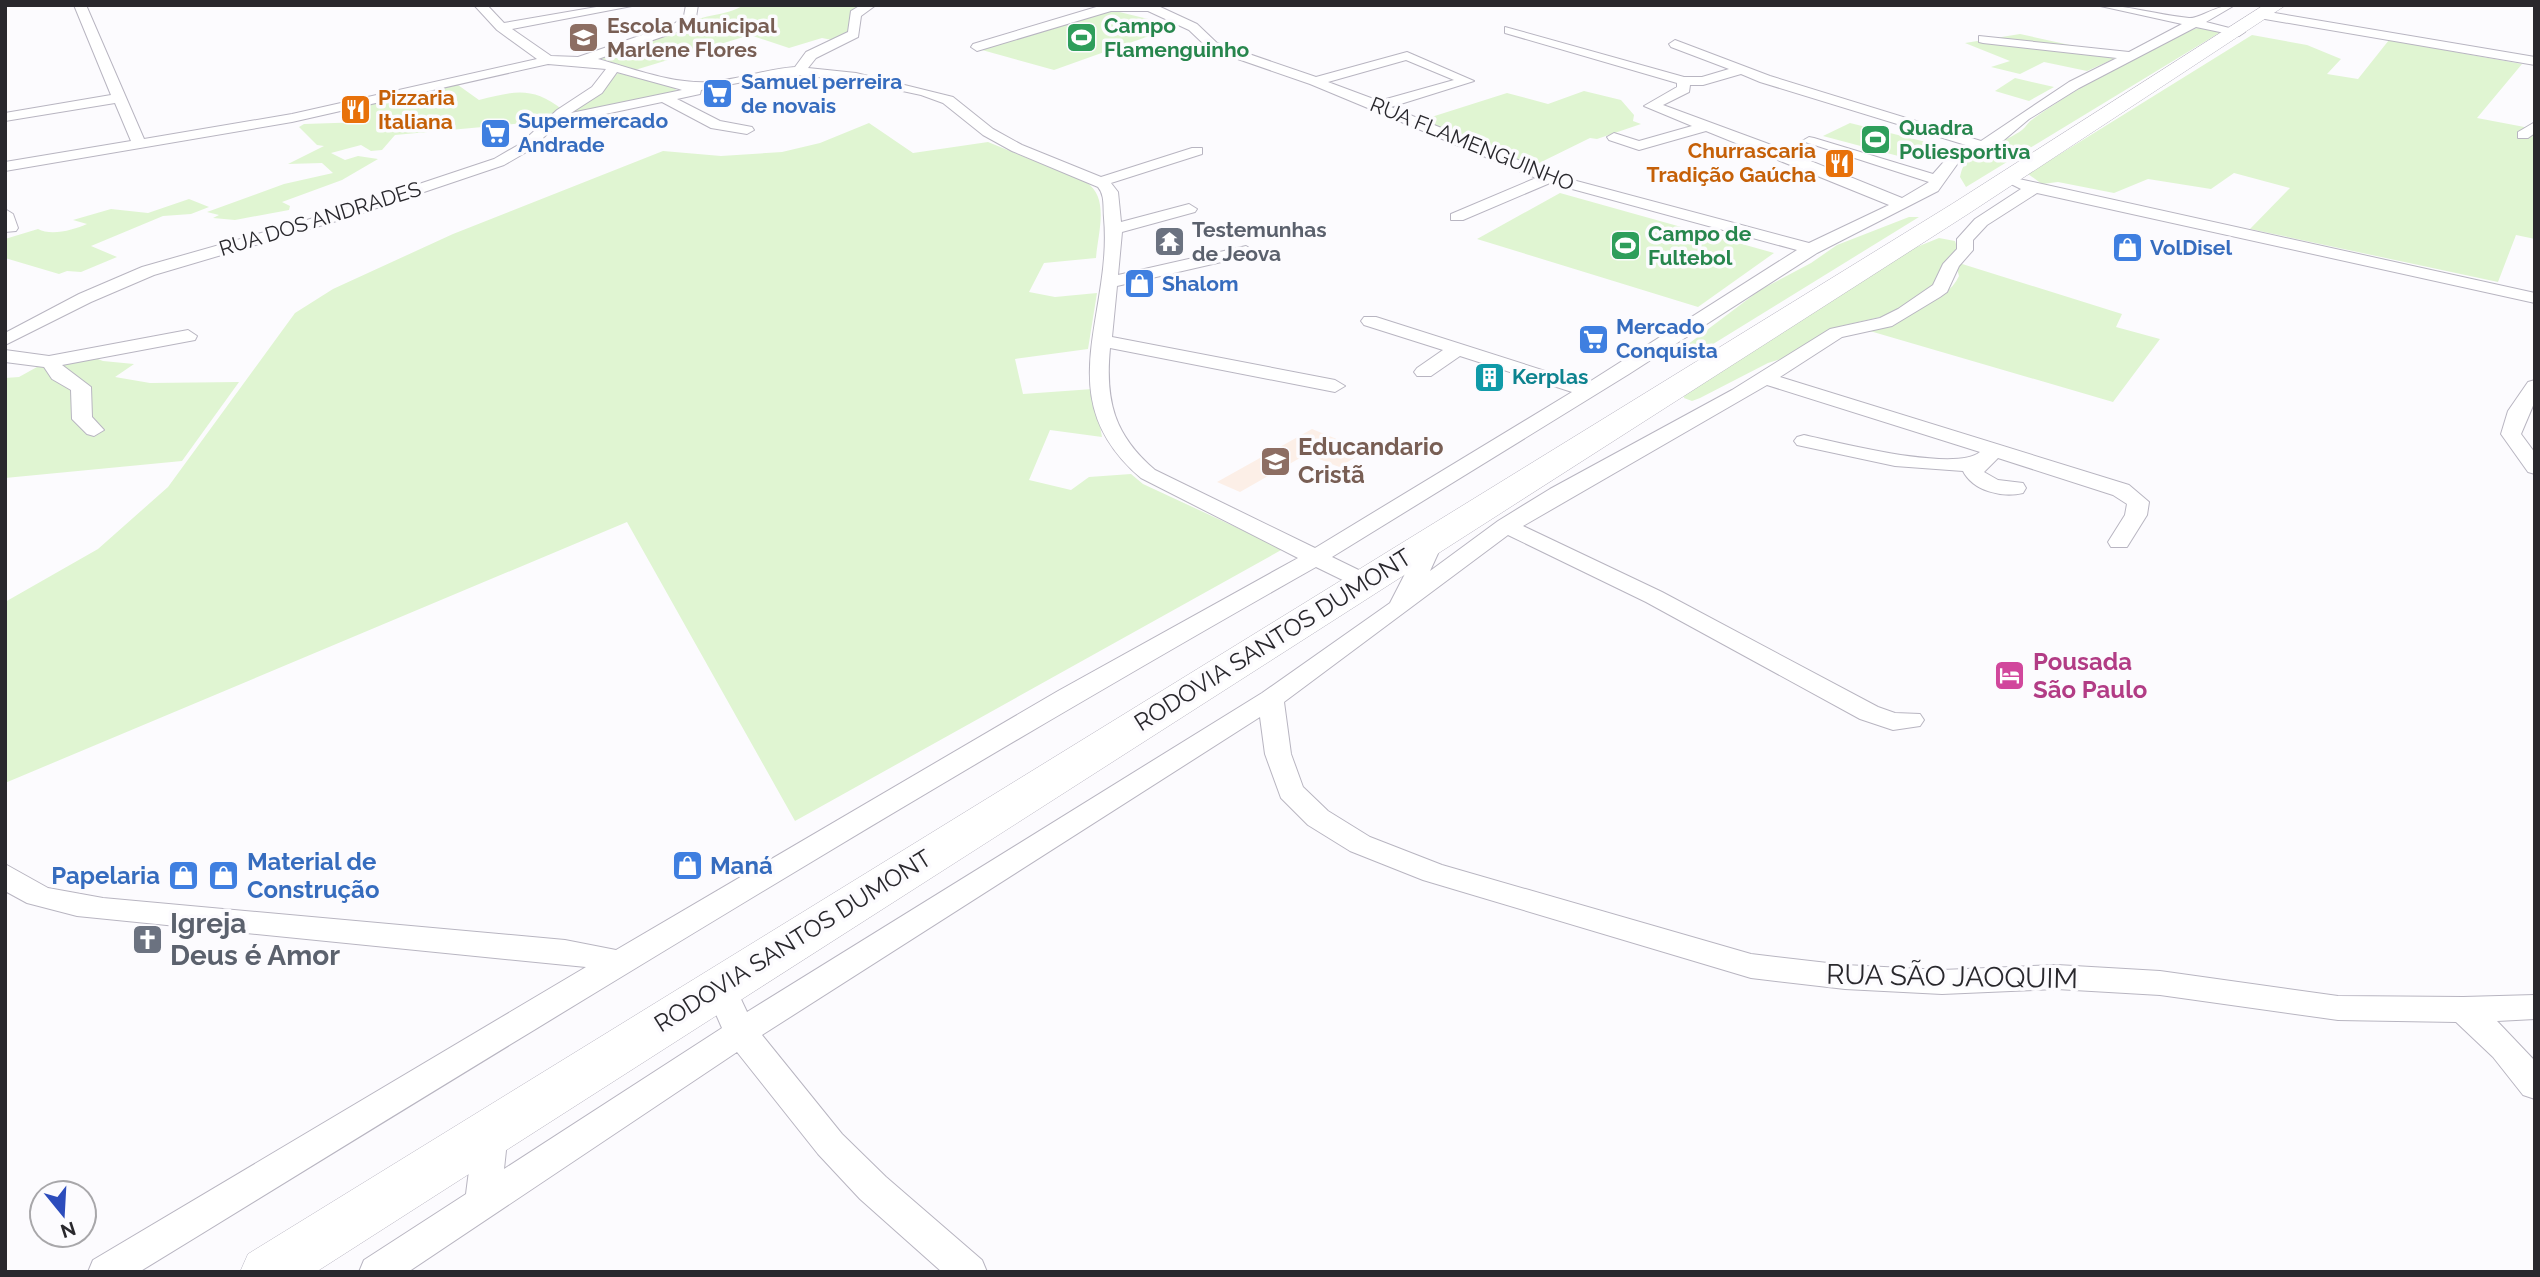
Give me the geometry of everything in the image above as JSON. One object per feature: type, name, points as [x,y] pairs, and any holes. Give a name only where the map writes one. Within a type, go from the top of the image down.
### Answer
[{"type":"highway","name":"RODOVIA SANTOS DUMONT","points":[[268,1272],[2270,10]]},
{"type":"street","points":[[80,5],[117,98],[139,144]]},
{"type":"street","points":[[480,5],[540,61]]},
{"type":"street","points":[[501,27],[631,5]]},
{"type":"street","points":[[582,60],[678,27],[690,17],[692,5]]},
{"type":"street","points":[[799,71],[811,55],[854,33],[855,15],[870,5]]},
{"type":"street","points":[[2102,5],[2239,32]]},
{"type":"street","points":[[106,1272],[1056,704],[1318,556],[1588,391],[1811,249],[1904,205],[1933,188],[1953,160],[1999,137],[2024,116],[2074,85],[2229,5]]},
{"type":"street","points":[[976,47],[1110,7],[1150,6]]},
{"type":"street","name":"RUA FLAMENGUINHO","points":[[1150,6],[1193,27],[1213,46],[1315,81],[1549,178],[1811,249]]},
{"type":"street","points":[[2270,10],[2297,20],[2535,61]]},
{"type":"street","points":[[2297,20],[2314,10]]},
{"type":"street","points":[[1509,30],[1683,80],[1703,81],[1741,70]]},
{"type":"street","points":[[1983,39],[2033,47],[2063,46],[2131,56]]},
{"type":"street","points":[[1675,44],[1741,70],[1980,145]]},
{"type":"street","points":[[1315,81],[1407,55],[1467,81],[1378,106]]},
{"type":"street","points":[[5,167],[292,118],[540,61],[582,60],[671,83],[698,87],[799,71],[863,78],[943,97],[988,132],[1017,148],[1099,182],[1110,192],[1114,229],[1098,376],[1104,415],[1113,436],[1127,456],[1148,474],[1318,556],[1365,582]]},
{"type":"street","name":"RUA DOS ANDRADES","points":[[5,340],[96,293],[148,271],[344,214],[499,162],[525,147],[597,90],[614,68]]},
{"type":"street","points":[[1683,80],[1684,89],[1651,106],[1904,205]]},
{"type":"street","points":[[555,121],[666,99],[692,92],[698,87]]},
{"type":"street","points":[[5,117],[117,98]]},
{"type":"street","points":[[666,99],[716,125],[747,130]]},
{"type":"street","points":[[1614,138],[1639,146],[1706,126]]},
{"type":"street","points":[[1809,141],[1938,180]]},
{"type":"street","points":[[1099,182],[1197,151]]},
{"type":"street","points":[[1457,217],[1549,178]]},
{"type":"street","points":[[2003,180],[2535,298]]},
{"type":"street","points":[[377,1272],[810,986],[1272,699],[1400,607],[1438,574],[1506,526],[1764,378],[1836,333],[1851,327],[1883,323],[1941,288],[1951,264],[1965,250],[1965,239],[1981,222],[2035,187]]},
{"type":"street","points":[[1114,229],[1189,209]]},
{"type":"street","points":[[1107,283],[1246,251]]},
{"type":"street","points":[[1370,321],[1588,391]]},
{"type":"street","points":[[5,356],[48,362],[188,336]]},
{"type":"street","points":[[1102,341],[1335,386]]},
{"type":"street","points":[[1424,372],[1457,349]]},
{"type":"street","points":[[48,362],[60,375],[81,387],[82,419],[94,430]]},
{"type":"street","points":[[1764,378],[1988,455],[2121,490],[2138,502],[2136,515],[2119,542]]},
{"type":"street","points":[[2535,386],[2518,411],[2511,434],[2535,468]]},
{"type":"street","points":[[1804,441],[1888,459],[1965,465],[1988,455]]},
{"type":"street","points":[[1988,455],[1973,471],[1981,481],[1993,487],[2015,488]]},
{"type":"street","points":[[1506,526],[1654,597],[1869,713],[1893,722],[1911,720]]},
{"type":"street","points":[[1400,607],[1434,538]]},
{"type":"street","name":"RUA SÃO JAOQUIM","points":[[1272,699],[1278,754],[1291,791],[1318,818],[1360,844],[1433,873],[1751,966],[1845,977],[1942,982],[2057,977],[2147,982],[2338,1008],[2463,1010],[2535,1007]]},
{"type":"street","points":[[5,874],[13,883],[45,898],[103,909],[565,952],[621,962]]},
{"type":"street","points":[[720,987],[741,1033],[830,1144],[873,1188],[970,1272]]},
{"type":"street","points":[[2463,1010],[2505,1048],[2535,1085]]},
{"type":"street","points":[[483,1200],[491,1131]]},
{"type":"shaded area","name":"Educandario Cristã","points":[[1312,429],[1366,451],[1339,467],[1307,454],[1240,492],[1217,482]]},
{"type":"green space","points":[[744,5],[862,5],[851,11],[850,30],[837,41],[822,38],[789,48],[750,35],[635,70],[599,58],[693,21],[729,12]]},
{"type":"green space","name":"Campo Flamenguinho","points":[[1107,9],[1177,26],[1054,70],[982,50]]},
{"type":"green space","points":[[2207,26],[2224,30],[1966,187],[1960,177],[1961,171],[1976,154],[2016,134],[2031,120],[2119,65],[2170,39]]},
{"type":"green space","points":[[2020,34],[2120,56],[2087,71],[2044,62],[2020,74],[1991,67],[2010,61],[1965,43]]},
{"type":"green space","points":[[2252,35],[2307,45],[2341,59],[2327,74],[2358,79],[2389,40],[2522,64],[2477,118],[2535,129],[2535,239],[2516,235],[2498,282],[2250,229],[2290,188],[2234,173],[2211,189],[2148,179],[2114,193],[2058,182],[2042,184],[2028,174]]},
{"type":"green space","points":[[618,73],[675,88],[677,93],[572,113]]},
{"type":"green space","points":[[2015,78],[2054,87],[2029,101],[1995,91]]},
{"type":"green space","points":[[458,85],[479,100],[503,94],[532,94],[563,110],[547,121],[395,135],[382,150],[371,151],[361,145],[331,153],[345,160],[358,156],[378,159],[342,180],[282,202],[290,206],[289,210],[235,220],[213,218],[219,215],[207,212],[284,184],[333,173],[322,163],[288,164],[324,146],[317,145],[299,127],[304,124],[365,122],[369,105]]},
{"type":"green space","points":[[1584,91],[1621,100],[1634,115],[1633,121],[1641,124],[1597,139],[1590,138],[1529,168],[1463,136],[1422,120],[1507,93],[1548,104]]},
{"type":"green space","points":[[869,123],[913,153],[988,142],[1086,182],[1098,197],[1101,216],[1096,258],[1044,263],[1029,292],[1055,297],[1097,293],[1088,349],[1015,359],[1023,394],[1093,389],[1102,437],[1050,430],[1029,480],[1071,490],[1089,477],[1131,474],[1143,484],[1283,549],[795,821],[627,522],[5,783],[5,602],[98,549],[168,487],[295,313],[333,289],[453,234],[663,151],[721,156],[782,152],[820,143]]},
{"type":"green space","name":"Quadra Poliesportiva","points":[[1850,123],[1930,143],[1902,157],[1823,136]]},
{"type":"green space","name":"Campo de Fultebol","points":[[1560,193],[1774,253],[1698,307],[1477,239]]},
{"type":"green space","points":[[189,199],[209,207],[191,214],[163,216],[91,246],[117,257],[81,272],[67,271],[59,274],[5,258],[5,239],[38,229],[56,232],[76,228],[87,224],[73,220],[111,209],[148,213]]},
{"type":"green space","points":[[1909,217],[1919,217],[1692,357],[1683,348],[1760,290],[1811,263],[1837,245]]},
{"type":"green space","points":[[1939,238],[1955,241],[1959,253],[1935,285],[1889,315],[1841,326],[1796,354],[1768,363],[1700,398],[1692,401],[1684,398],[1684,391],[1892,257]]},
{"type":"green space","points":[[1959,263],[2122,314],[2116,327],[2160,339],[2113,402],[1863,329],[1917,310],[1943,295],[1959,276],[1956,265]]},
{"type":"green space","points":[[90,356],[103,361],[134,364],[115,377],[150,383],[239,382],[182,461],[5,478],[5,378],[19,377],[46,362]]},
{"type":"place","name":"Escola Municipal Marlene Flores","points":[[584,38]]},
{"type":"place","name":"Campo Flamenguinho","points":[[1081,38]]},
{"type":"place","name":"Samuel perreira de novais","points":[[718,94]]},
{"type":"place","name":"Pizzaria Italiana","points":[[355,110]]},
{"type":"place","name":"Supermercado Andrade","points":[[495,133]]},
{"type":"place","name":"Quadra Poliesportiva","points":[[1876,140]]},
{"type":"place","name":"Churrascaria Tradição Gaúcha","points":[[1839,163]]},
{"type":"place","name":"Testemunhas de Jeova","points":[[1169,242]]},
{"type":"place","name":"Campo de Fultebol","points":[[1625,246]]},
{"type":"place","name":"VolDisel","points":[[2127,248]]},
{"type":"place","name":"Shalom","points":[[1139,284]]},
{"type":"place","name":"Mercado Conquista","points":[[1593,339]]},
{"type":"place","name":"Kerplas","points":[[1489,377]]},
{"type":"place","name":"Educandario Cristã","points":[[1275,461]]},
{"type":"place","name":"Pousada São Paulo","points":[[2010,676]]},
{"type":"place","name":"Maná","points":[[687,866]]},
{"type":"place","name":"Papelaria","points":[[183,876]]},
{"type":"place","name":"Material de Construção","points":[[224,876]]},
{"type":"place","name":"Igreja Deus é Amor","points":[[147,939]]}]
